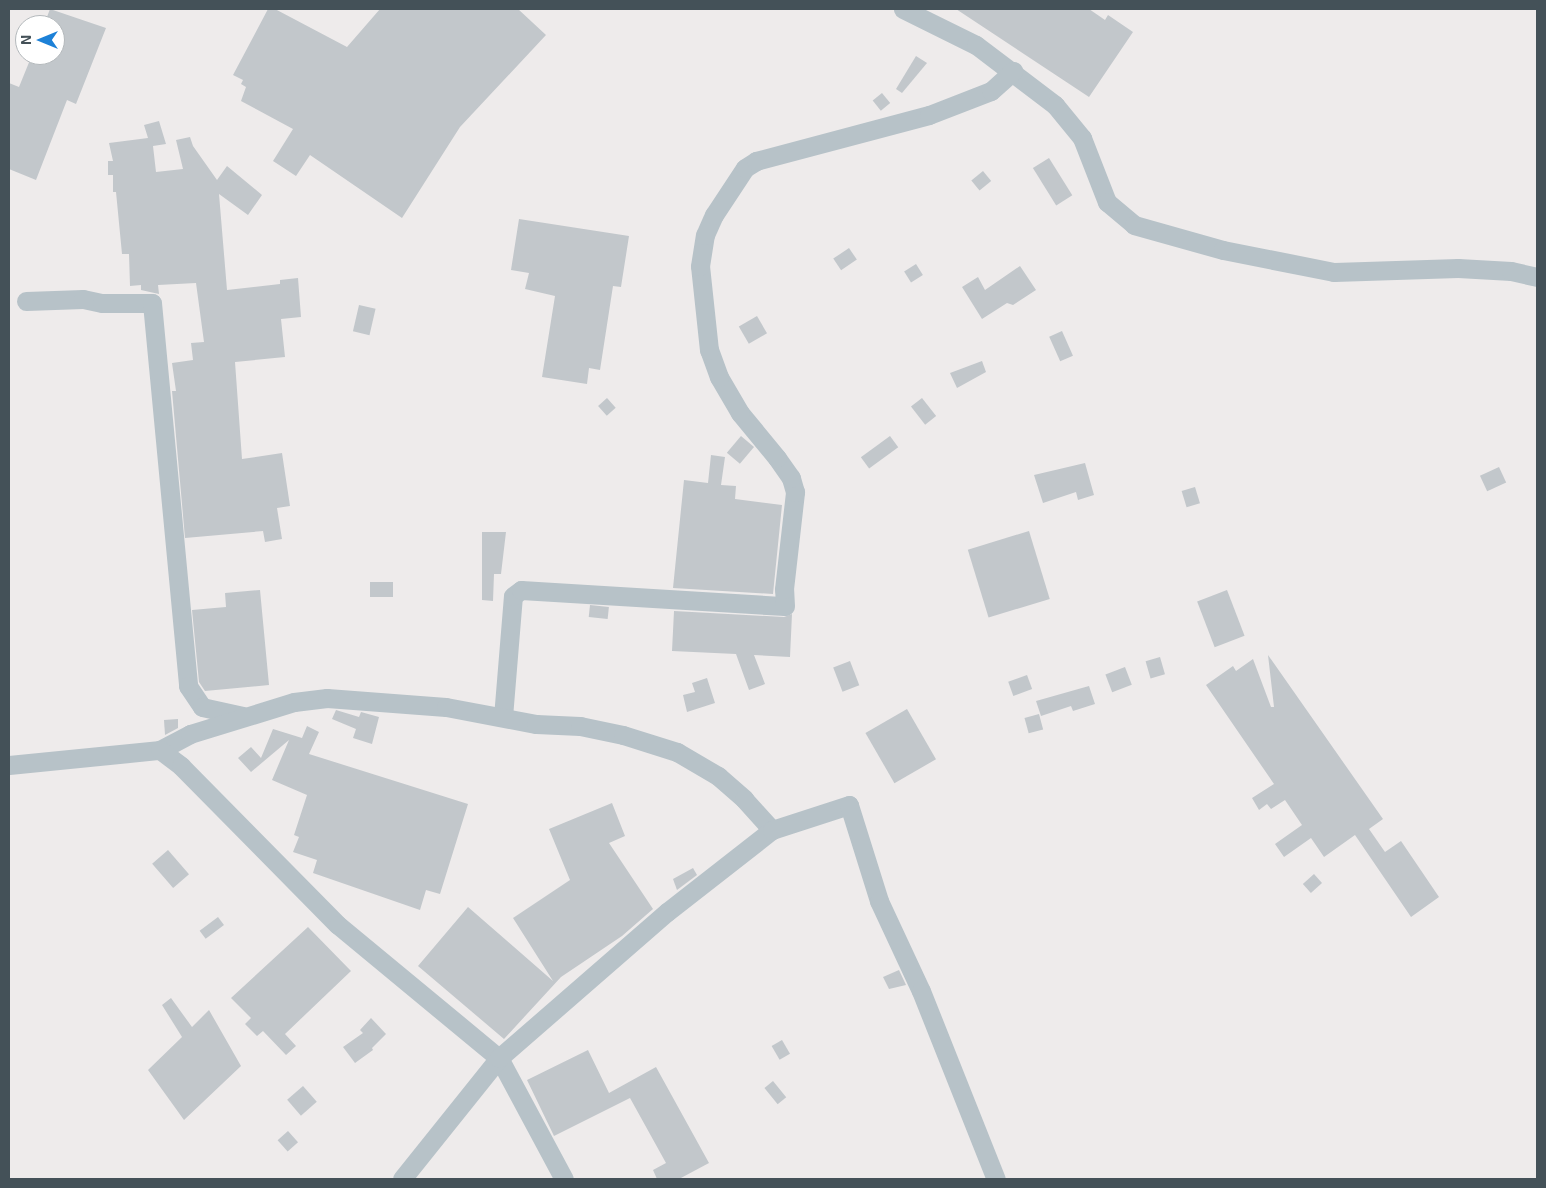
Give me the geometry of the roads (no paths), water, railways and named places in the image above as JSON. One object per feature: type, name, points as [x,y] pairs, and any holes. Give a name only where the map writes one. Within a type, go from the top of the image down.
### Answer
[{"type":"street","points":[[903,9],[976,45],[1013,71],[1055,105],[1082,138],[1107,202],[1134,225],[1223,250],[1334,272],[1458,268],[1511,271],[1537,278]]},
{"type":"street","points":[[503,717],[513,596],[521,590],[785,606],[784,589],[795,492],[782,464],[740,413],[719,377],[709,350],[700,266],[706,235],[714,215],[745,168],[756,161],[929,114],[990,91],[1013,71]]},
{"type":"street","points":[[26,301],[83,299],[102,303],[152,303],[188,686],[202,707],[247,716]]},
{"type":"street","points":[[9,765],[160,750],[190,734],[294,702],[326,698],[446,708],[623,735],[677,752],[718,776],[744,799],[772,830]]},
{"type":"street","points":[[160,750],[181,766],[247,829],[338,925],[499,1058],[564,1179]]},
{"type":"street","points":[[402,1179],[499,1058],[660,918],[772,830],[849,805],[879,901],[922,991],[996,1179]]}]
